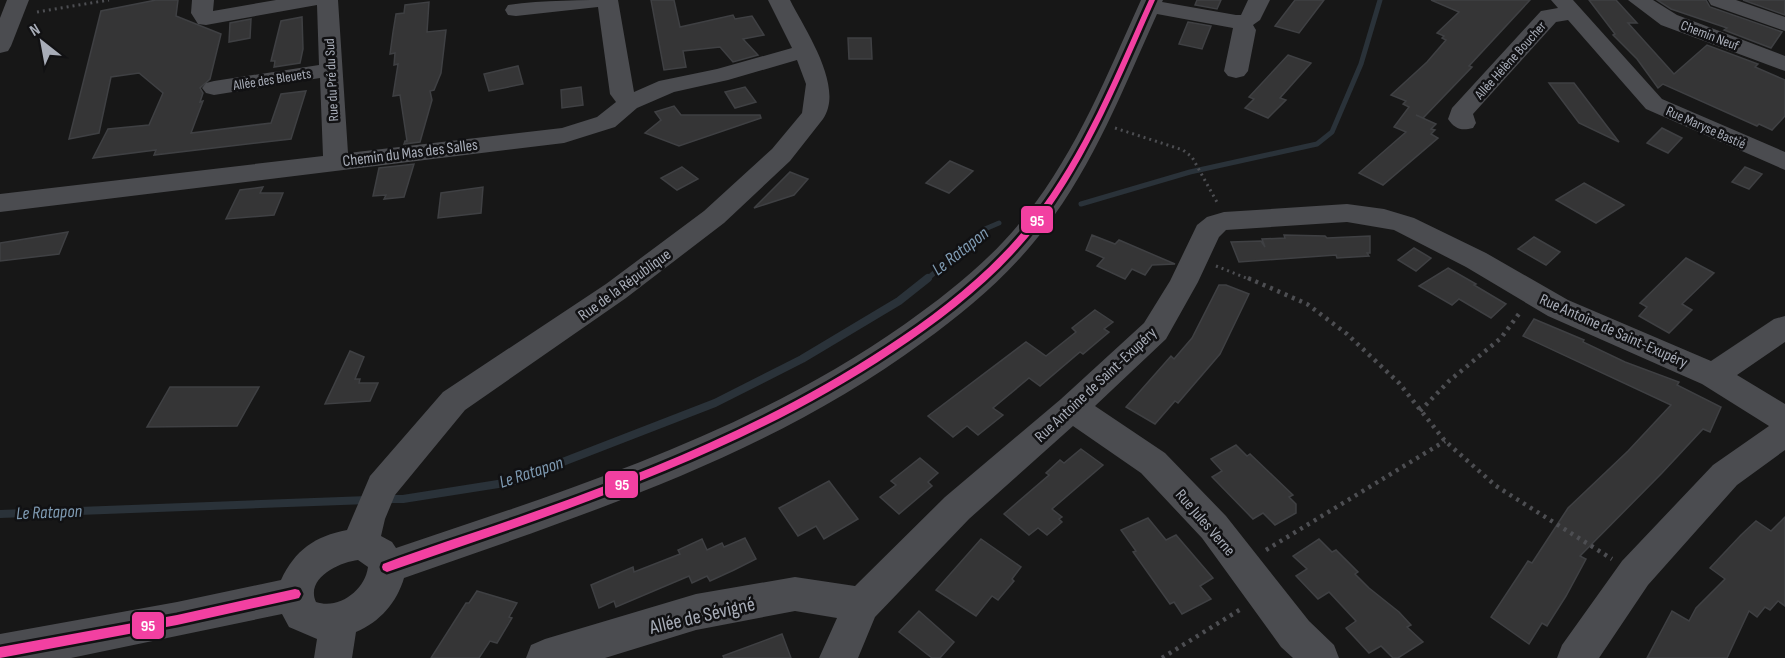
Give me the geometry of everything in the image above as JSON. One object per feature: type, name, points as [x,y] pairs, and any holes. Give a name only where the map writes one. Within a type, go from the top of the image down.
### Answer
[{"type":"street","points":[[202,0],[202,13],[206,19],[312,0]]},
{"type":"street","name":"Rue du Pré du Sud","points":[[327,0],[336,161]]},
{"type":"street","points":[[516,10],[607,0],[622,94],[629,103]]},
{"type":"street","name":"Rue de la République","points":[[372,543],[382,486],[454,401],[616,291],[714,217],[781,155],[814,114],[818,84],[805,51],[779,0]]},
{"type":"street","points":[[372,543],[381,589],[371,602],[358,612],[339,621],[314,621],[303,615],[296,606],[295,594],[298,581],[306,569],[318,558],[347,544],[372,543],[514,524],[722,443],[821,394],[874,363],[974,288],[1015,248],[1070,172],[1121,70],[1150,3],[1225,21],[1240,22],[1252,16],[1259,0]]},
{"type":"street","name":"Chemin Neuf","points":[[1639,0],[1669,20],[1785,64]]},
{"type":"street","points":[[1718,1],[1785,24]]},
{"type":"street","name":"Allée Hélène Boucher","points":[[1464,123],[1460,119],[1461,113],[1550,16],[1568,6]]},
{"type":"street","name":"Rue Maryse Bastié","points":[[1568,6],[1654,104],[1785,162]]},
{"type":"street","points":[[0,46],[15,8]]},
{"type":"street","points":[[1236,70],[1245,30],[1240,22]]},
{"type":"street","name":"Chemin du Mas des Salles","points":[[0,203],[564,135],[606,122],[629,103],[667,86],[720,75],[805,51]]},
{"type":"street","name":"Allée des Bleuets","points":[[214,88],[330,70]]},
{"type":"street","name":"Rue Antoine de Saint-Exupéry","points":[[838,658],[862,605],[957,508],[1072,408],[1155,331],[1195,259],[1207,232],[1217,224],[1228,220],[1325,213],[1364,214],[1384,218],[1426,235],[1558,308],[1713,375],[1785,420]]},
{"type":"street","points":[[1713,375],[1785,327]]},
{"type":"street","name":"Rue Jules Verne","points":[[1072,408],[1153,463],[1214,527],[1295,634],[1320,658]]},
{"type":"street","points":[[1576,658],[1635,573],[1725,475],[1785,432]]},
{"type":"street","points":[[0,653],[177,620],[295,594]]},
{"type":"street","name":"Allée de Sévigné","points":[[545,658],[696,612],[795,594],[862,605]]},
{"type":"street","points":[[333,658],[339,621]]},
{"type":"path","points":[[15,8],[110,0]]},
{"type":"path","points":[[1094,124],[1130,132],[1183,150],[1192,157],[1228,220]]},
{"type":"path","points":[[1195,259],[1307,304],[1356,342],[1399,383],[1445,441],[1496,486],[1635,573]]},
{"type":"path","points":[[1420,411],[1449,381],[1501,338],[1534,294]]},
{"type":"path","points":[[1243,564],[1445,441]]},
{"type":"path","points":[[1162,658],[1265,594]]},
{"type":"building","points":[[156,0],[178,0],[176,16],[221,34],[210,79],[200,88],[203,93],[200,102],[203,101],[191,133],[271,123],[281,94],[306,91],[291,139],[154,155],[156,150],[93,158],[108,129],[149,125],[163,93],[139,73],[111,77],[99,133],[69,139],[101,11]]},
{"type":"building","points":[[651,0],[674,0],[680,27],[733,15],[735,19],[752,16],[764,35],[743,39],[758,55],[733,62],[720,47],[683,51],[686,67],[664,70]]},
{"type":"building","points":[[1197,0],[1221,0],[1217,9],[1195,5]]},
{"type":"building","points":[[1295,0],[1324,0],[1299,33],[1275,26]]},
{"type":"building","points":[[1431,0],[1530,0],[1469,66],[1472,67],[1423,118],[1416,115],[1436,124],[1431,129],[1435,130],[1431,134],[1438,138],[1383,185],[1359,173],[1406,132],[1394,127],[1409,107],[1403,104],[1406,101],[1391,95],[1427,62],[1446,40],[1442,38],[1444,36],[1437,33],[1459,12]]},
{"type":"building","points":[[1589,0],[1616,0],[1637,23],[1628,23],[1674,74],[1707,45],[1758,64],[1755,67],[1785,80],[1785,116],[1772,130],[1759,124],[1757,126],[1663,84],[1658,88],[1637,59],[1613,35],[1615,34]]},
{"type":"building","points":[[1657,0],[1706,0],[1710,7],[1782,32],[1771,48],[1724,30],[1727,28],[1671,9]]},
{"type":"building","points":[[1743,0],[1785,0],[1785,15]]},
{"type":"building","points":[[429,2],[427,32],[446,30],[441,73],[434,90],[430,91],[432,100],[420,142],[404,144],[407,141],[400,95],[393,96],[398,64],[394,65],[395,53],[390,54],[396,14],[404,13],[405,5]]},
{"type":"building","points":[[302,17],[303,49],[300,63],[274,67],[275,61],[271,61],[281,21]]},
{"type":"building","points":[[251,19],[250,38],[229,42],[230,23]]},
{"type":"building","points":[[1188,22],[1211,26],[1202,49],[1179,44]]},
{"type":"building","points":[[848,38],[871,38],[872,59],[849,59]]},
{"type":"building","points":[[1288,55],[1311,63],[1280,98],[1286,100],[1268,118],[1245,108],[1254,99],[1249,97]]},
{"type":"building","points":[[518,66],[523,84],[489,91],[484,74]]},
{"type":"building","points":[[1549,83],[1574,83],[1619,142],[1579,123]]},
{"type":"building","points":[[581,87],[583,105],[562,108],[561,90]]},
{"type":"building","points":[[745,87],[756,102],[735,108],[725,92]]},
{"type":"building","points":[[674,106],[681,115],[760,115],[761,118],[679,146],[645,133],[661,120],[655,112]]},
{"type":"building","points":[[1662,128],[1682,138],[1668,153],[1647,143]]},
{"type":"building","points":[[950,161],[973,171],[949,193],[926,183]]},
{"type":"building","points":[[414,164],[404,197],[384,199],[386,195],[373,196],[379,168]]},
{"type":"building","points":[[682,167],[698,179],[677,190],[661,178]]},
{"type":"building","points":[[1745,167],[1762,174],[1749,189],[1732,182]]},
{"type":"building","points":[[790,172],[808,179],[794,195],[754,208]]},
{"type":"building","points":[[1584,183],[1624,205],[1596,223],[1556,200]]},
{"type":"building","points":[[263,187],[260,193],[283,193],[274,215],[226,219],[240,190]]},
{"type":"building","points":[[483,187],[481,213],[438,218],[441,193]]},
{"type":"building","points":[[68,232],[59,254],[0,261],[0,243]]},
{"type":"building","points":[[1092,235],[1115,244],[1119,240],[1175,264],[1152,265],[1145,275],[1132,269],[1125,279],[1097,266],[1104,258],[1086,250]]},
{"type":"building","points":[[1284,235],[1325,236],[1327,238],[1370,236],[1370,253],[1367,253],[1369,256],[1337,258],[1336,255],[1239,262],[1231,242],[1261,241],[1265,247],[1262,239],[1285,238]]},
{"type":"building","points":[[1534,237],[1560,252],[1546,265],[1518,249]]},
{"type":"building","points":[[1414,248],[1431,258],[1416,271],[1398,260]]},
{"type":"building","points":[[1686,258],[1714,273],[1682,304],[1692,310],[1669,333],[1639,316],[1647,307],[1640,303]]},
{"type":"building","points":[[1448,268],[1506,304],[1491,318],[1459,299],[1452,305],[1419,286]]},
{"type":"building","points":[[1219,285],[1226,285],[1249,294],[1220,354],[1178,403],[1175,401],[1155,424],[1126,407],[1171,356],[1174,359],[1192,338]]},
{"type":"building","points":[[1095,310],[1113,322],[1104,329],[1109,332],[1083,354],[1080,352],[1040,386],[1029,378],[993,408],[1003,415],[978,435],[967,426],[953,437],[928,416],[1026,342],[1046,356],[1076,332],[1072,328]]},
{"type":"building","points":[[1534,319],[1584,340],[1583,342],[1625,362],[1679,382],[1677,385],[1721,407],[1710,432],[1703,429],[1580,556],[1586,559],[1566,596],[1547,626],[1542,623],[1529,644],[1491,617],[1528,561],[1532,563],[1568,508],[1628,451],[1671,405],[1523,336]]},
{"type":"building","points":[[350,351],[364,357],[355,379],[360,379],[359,383],[378,383],[370,401],[325,404]]},
{"type":"building","points":[[170,387],[259,387],[237,426],[147,427]]},
{"type":"building","points":[[1236,445],[1247,456],[1250,454],[1293,495],[1289,497],[1296,504],[1296,513],[1275,525],[1263,513],[1253,519],[1212,477],[1222,471],[1211,459]]},
{"type":"building","points":[[1081,449],[1103,465],[1052,509],[1062,517],[1059,519],[1062,522],[1047,535],[1038,528],[1029,535],[1004,514],[1049,475],[1046,473],[1060,460],[1064,463]]},
{"type":"building","points":[[920,458],[938,473],[928,482],[932,486],[899,514],[880,497],[896,485],[891,481]]},
{"type":"building","points":[[829,481],[858,519],[824,539],[816,526],[798,536],[779,508]]},
{"type":"building","points":[[1785,517],[1785,606],[1778,601],[1770,610],[1765,607],[1757,617],[1749,611],[1727,658],[1647,658],[1672,611],[1689,621],[1696,608],[1725,579],[1710,568],[1741,535],[1756,521],[1771,531]]},
{"type":"building","points":[[1148,518],[1166,540],[1176,535],[1213,578],[1200,586],[1211,599],[1182,614],[1174,602],[1170,604],[1133,552],[1136,551],[1121,530]]},
{"type":"building","points":[[745,538],[756,559],[734,570],[710,581],[707,576],[692,583],[689,576],[616,607],[614,601],[599,608],[591,585],[633,567],[634,572],[680,554],[678,550],[702,539],[707,550],[722,543],[724,547]]},
{"type":"building","points":[[981,539],[1021,567],[1012,579],[1014,581],[998,600],[992,596],[976,616],[936,590]]},
{"type":"building","points":[[1319,539],[1332,552],[1336,550],[1358,572],[1355,574],[1369,588],[1399,612],[1411,625],[1407,627],[1423,642],[1398,658],[1393,658],[1381,646],[1369,653],[1346,628],[1356,621],[1329,592],[1318,599],[1296,576],[1307,569],[1293,556]]},
{"type":"building","points":[[477,591],[517,603],[509,617],[512,618],[497,643],[490,641],[479,658],[431,658],[466,603],[469,603]]},
{"type":"building","points":[[919,611],[954,642],[940,658],[932,658],[899,632]]},
{"type":"building","points":[[782,634],[791,658],[724,658],[723,656]]},
{"type":"waterway","name":"Le Ratapon","points":[[1081,204],[1190,172],[1317,144],[1332,132],[1361,64],[1380,0]]},
{"type":"waterway","name":"Le Ratapon","points":[[926,280],[985,229],[999,223]]},
{"type":"waterway","name":"Le Ratapon","points":[[385,499],[403,499],[511,482],[715,403],[802,359],[899,301],[928,278]]},
{"type":"waterway","name":"Le Ratapon","points":[[0,514],[368,500]]},
{"type":"transit line","name":"95","points":[[387,567],[593,496],[727,440],[792,409],[855,373],[915,333],[964,295],[995,267],[1023,237],[1054,196],[1086,142],[1152,0]]},
{"type":"transit line","name":"95","points":[[0,653],[177,620],[295,594]]}]
